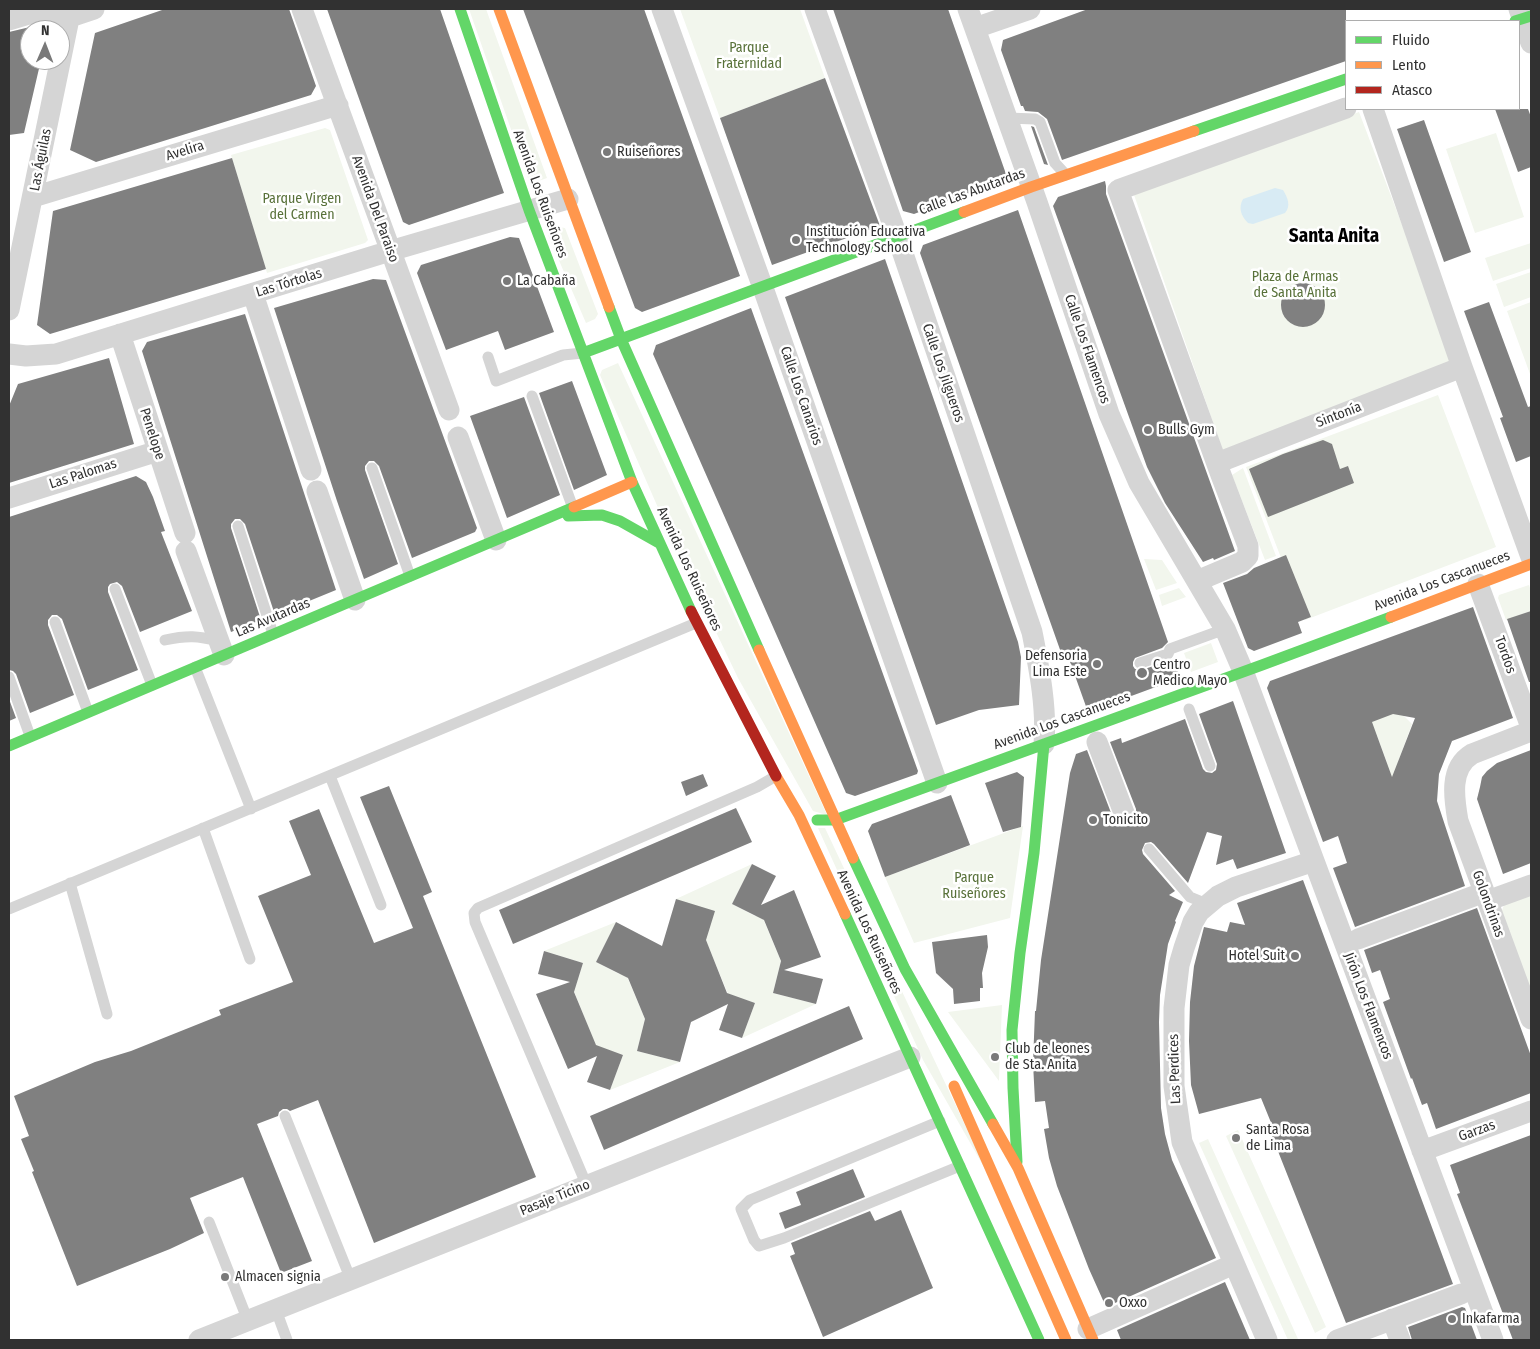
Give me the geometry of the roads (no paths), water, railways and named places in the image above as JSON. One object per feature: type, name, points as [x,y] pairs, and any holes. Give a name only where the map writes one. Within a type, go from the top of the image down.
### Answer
[{"type":"main road","name":"Avenida Los Ruiseñores","points":[[460,9],[529,210],[632,482],[696,623],[776,776],[799,815],[940,1121],[1037,1340]]},
{"type":"main road","name":"Avenida Los Ruiseñores","points":[[499,9],[621,339],[835,820],[906,969],[1018,1168],[1091,1335]]},
{"type":"main road","name":"Calle Las Abutardas","points":[[583,353],[762,285],[1031,187],[1345,79]]},
{"type":"main road","name":"Las Avutardas","points":[[9,746],[195,667],[222,648],[272,634],[632,482]]},
{"type":"main road","name":"Las Avutardas","points":[[549,518],[578,514],[602,515],[620,521],[659,543]]},
{"type":"main road","name":"Avenida Los Cascanueces","points":[[799,815],[820,821],[835,820],[1531,564]]},
{"type":"main road","points":[[1018,1168],[1013,1088],[1012,1030],[1020,953],[1034,853],[1044,744]]},
{"type":"main road","name":"Avenida Los Ruiseñores","points":[[906,969],[936,1045]]},
{"type":"main road","points":[[948,1072],[1066,1340]]},
{"type":"main road","name":"Avenida Los Ruiseñores","points":[[940,1121],[977,1179]]},
{"type":"main road","points":[[994,1204],[1031,1261]]},
{"type":"street","points":[[9,20],[29,14],[70,13],[94,9]]},
{"type":"street","name":"Avenida Del Paraiso","points":[[302,9],[448,410]]},
{"type":"street","name":"Calle Los Canarios","points":[[662,9],[762,285],[937,783]]},
{"type":"street","name":"Calle Los Jilgueros","points":[[815,9],[897,236],[1032,632],[1038,662],[1045,730],[1044,744]]},
{"type":"street","points":[[972,18],[1030,9]]},
{"type":"street","name":"Las Águilas","points":[[9,310],[70,13]]},
{"type":"street","points":[[1522,16],[1531,43]]},
{"type":"street","name":"Calle Los Flamencos","points":[[972,18],[1109,414],[1139,483],[1225,629],[1243,671]]},
{"type":"street","name":"Avelira","points":[[33,197],[338,106]]},
{"type":"street","points":[[1197,581],[1242,562],[1248,556],[1248,546],[1118,190],[1345,108]]},
{"type":"street","points":[[1373,110],[1462,368],[1531,557]]},
{"type":"street","name":"Las Tórtolas","points":[[9,354],[26,356],[56,354],[390,251],[568,199]]},
{"type":"street","points":[[253,294],[311,470]]},
{"type":"street","name":"Penelope","points":[[120,334],[185,542],[222,648]]},
{"type":"street","name":"Sintonía","points":[[1217,463],[1462,368]]},
{"type":"street","points":[[458,437],[496,540]]},
{"type":"street","name":"Las Palomas","points":[[9,498],[158,451]]},
{"type":"street","points":[[318,491],[355,600]]},
{"type":"street","name":"Tordos","points":[[1478,584],[1531,727]]},
{"type":"street","name":"Jirón Los Flamencos","points":[[1243,671],[1493,1340]]},
{"type":"street","name":"Golondrinas","points":[[1531,731],[1466,758],[1460,767],[1454,788],[1458,821],[1480,899],[1531,1019]]},
{"type":"street","points":[[1097,742],[1124,812]]},
{"type":"street","name":"Las Perdices","points":[[1267,1340],[1182,1142],[1174,1086],[1174,1008],[1179,964],[1193,922],[1199,912],[1218,896],[1236,888],[1314,861]]},
{"type":"street","points":[[1358,939],[1480,899],[1531,885]]},
{"type":"street","name":"Pasaje Ticino","points":[[199,1340],[910,1057]]},
{"type":"street","name":"Garzas","points":[[1422,1151],[1531,1111]]},
{"type":"street","points":[[1091,1335],[1234,1264]]},
{"type":"street","points":[[1338,1340],[1461,1294]]},
{"type":"street","points":[[1392,1319],[1400,1340]]},
{"type":"lane","points":[[1007,118],[1035,119],[1040,122],[1056,163],[1066,175]]},
{"type":"lane","points":[[488,357],[496,381],[562,355],[583,353]]},
{"type":"lane","points":[[532,396],[573,508]]},
{"type":"lane","points":[[372,468],[410,576]]},
{"type":"lane","points":[[238,526],[272,634]]},
{"type":"lane","points":[[115,589],[152,685]]},
{"type":"lane","points":[[55,622],[88,712]]},
{"type":"lane","points":[[9,909],[696,623]]},
{"type":"lane","points":[[1140,663],[1168,654],[1170,649],[1225,629]]},
{"type":"lane","points":[[165,640],[185,636],[203,637],[222,648]]},
{"type":"lane","points":[[195,667],[251,809]]},
{"type":"lane","points":[[9,677],[30,736]]},
{"type":"lane","points":[[1189,709],[1210,766]]},
{"type":"lane","points":[[330,776],[381,905]]},
{"type":"lane","points":[[589,1184],[584,1179],[475,922],[474,913],[478,908],[757,787],[776,776]]},
{"type":"lane","points":[[203,828],[250,958]]},
{"type":"lane","points":[[1149,850],[1190,897],[1207,904]]},
{"type":"lane","points":[[70,883],[106,1014]]},
{"type":"lane","points":[[285,1116],[351,1280]]},
{"type":"lane","points":[[940,1121],[750,1200],[741,1209],[754,1240],[759,1246],[784,1238],[960,1166]]},
{"type":"lane","points":[[208,1222],[248,1321]]},
{"type":"lane","points":[[276,1310],[287,1340]]},
{"type":"place","name":"Ruiseñores","points":[[607,152]]},
{"type":"place","name":"Institución Educativa Technology School","points":[[796,240]]},
{"type":"place","name":"La Cabaña","points":[[507,281]]},
{"type":"place","name":"Bulls Gym","points":[[1148,430]]},
{"type":"place","name":"Defensoria Lima Este","points":[[1097,664]]},
{"type":"place","name":"Centro Medico Mayo","points":[[1142,673]]},
{"type":"place","name":"Tonicito","points":[[1093,820]]},
{"type":"place","name":"Hotel Suit","points":[[1295,956]]},
{"type":"place","name":"Club de leones de Sta. Anita","points":[[995,1057]]},
{"type":"place","name":"Santa Rosa de Lima","points":[[1236,1138]]},
{"type":"place","name":"Almacen signia","points":[[225,1277]]},
{"type":"place","name":"Oxxo","points":[[1109,1303]]},
{"type":"place","name":"Inkafarma","points":[[1452,1319]]},
{"type":"district","name":"Santa Anita","points":[[1334,237]]},
{"type":"park label","name":"Parque Fraternidad","points":[[749,56]]},
{"type":"park label","name":"Parque Virgen del Carmen","points":[[302,207]]},
{"type":"park label","name":"Plaza de Armas de Santa Anita","points":[[1295,286]]},
{"type":"park label","name":"Parque Ruiseñores","points":[[974,886]]}]
